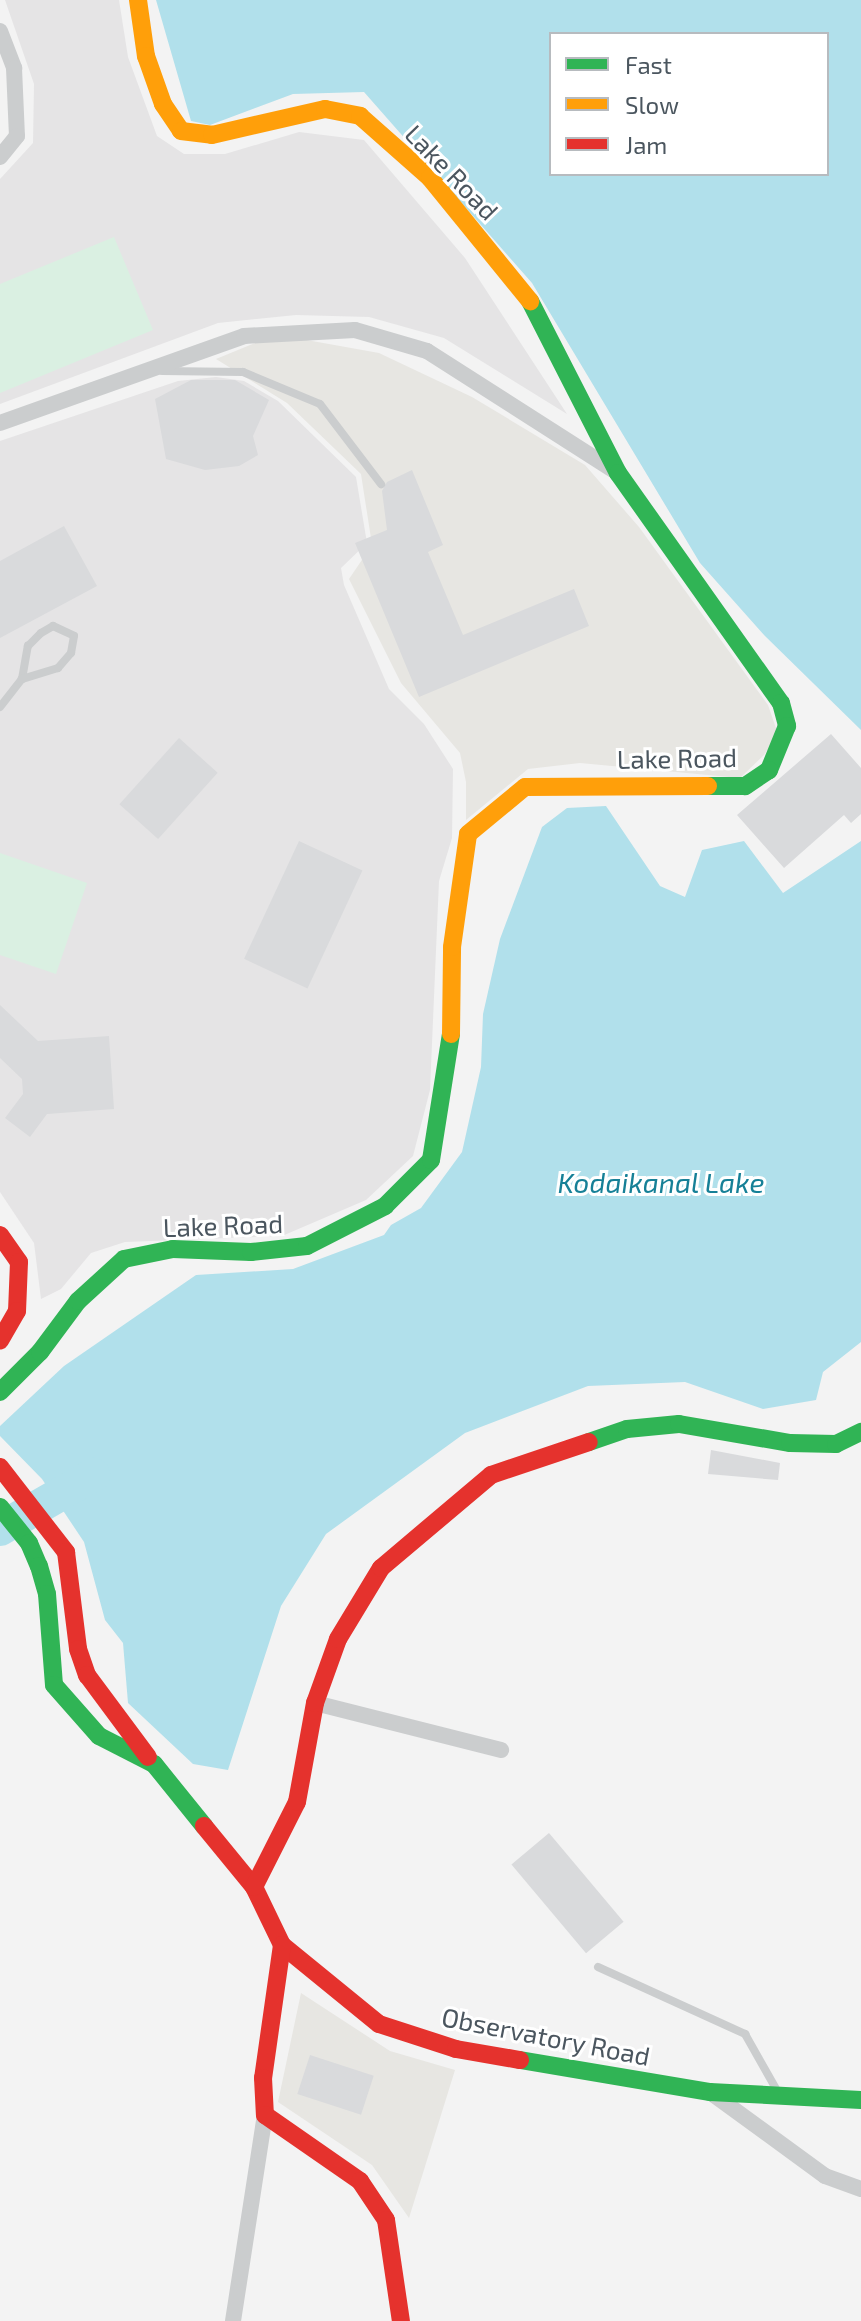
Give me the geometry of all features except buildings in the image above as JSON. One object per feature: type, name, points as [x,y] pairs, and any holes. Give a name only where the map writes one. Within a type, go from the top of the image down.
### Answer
[{"type":"main road","name":"Lake Road","points":[[0,1392],[40,1352],[78,1301],[124,1259],[173,1249],[251,1252],[307,1246],[385,1206],[431,1160],[451,1056],[452,947],[468,834],[525,787],[745,786],[769,770],[786,738],[781,703],[618,473],[525,291],[430,178],[360,116],[325,109],[212,135],[181,131],[163,104],[146,56],[138,0]]},
{"type":"main road","points":[[0,1235],[19,1262],[17,1311],[0,1340]]},
{"type":"main road","points":[[254,1887],[297,1802],[315,1703],[338,1639],[381,1568],[491,1475],[627,1429],[679,1424],[790,1443],[836,1444],[861,1432]]},
{"type":"main road","name":"Observatory Road","points":[[0,1467],[66,1552],[78,1649],[87,1675],[154,1764],[254,1887],[282,1945],[379,2024],[456,2049],[710,2092],[861,2100]]},
{"type":"main road","name":"Observatory Road","points":[[0,1507],[29,1543],[47,1594],[54,1685],[99,1736],[154,1764]]},
{"type":"main road","points":[[282,1945],[263,2078],[265,2115],[360,2181],[386,2220],[401,2321]]},
{"type":"street","points":[[0,31],[14,68],[17,136],[0,157]]},
{"type":"street","points":[[0,423],[244,336],[355,330],[427,351],[618,473]]},
{"type":"street","points":[[315,1703],[501,1750]]},
{"type":"street","points":[[710,2092],[825,2176],[861,2189]]},
{"type":"street","points":[[233,2321],[265,2115]]},
{"type":"lane","points":[[141,372],[243,372],[320,404],[381,484]]},
{"type":"lane","points":[[0,707],[22,679],[28,646],[41,633],[53,626],[74,636],[71,653],[58,668],[22,679]]},
{"type":"lane","points":[[598,1967],[745,2034],[771,2073],[781,2098]]},
{"type":"shaded area","points":[[5,0],[119,0],[128,57],[157,136],[184,154],[225,154],[299,132],[364,140],[465,258],[567,414],[444,338],[369,317],[296,315],[218,323],[0,404],[0,179],[33,143],[34,84]]},
{"type":"shaded area","points":[[301,339],[379,353],[472,397],[585,465],[639,527],[768,705],[778,734],[764,755],[740,778],[580,763],[528,769],[466,820],[466,782],[460,753],[401,683],[349,579],[372,545],[361,474],[287,403],[216,359],[255,343]]},
{"type":"shaded area","points":[[216,377],[244,381],[278,401],[356,477],[367,543],[341,568],[344,585],[389,689],[424,724],[453,769],[452,838],[439,881],[430,1090],[413,1156],[366,1200],[282,1236],[125,1242],[91,1253],[61,1289],[41,1299],[34,1243],[0,1192],[0,441],[178,381]]},
{"type":"shaded area","points":[[301,1993],[390,2051],[455,2070],[409,2218],[372,2165],[278,2102]]},
{"type":"green space","points":[[114,237],[153,330],[0,393],[0,284]]},
{"type":"green space","points":[[0,853],[87,883],[56,974],[0,955]]},
{"type":"water","points":[[156,0],[861,0],[861,730],[765,636],[700,563],[532,283],[364,92],[293,94],[210,125],[191,121]]},
{"type":"water","name":"Kodaikanal Lake","points":[[606,806],[660,886],[685,897],[702,850],[744,841],[783,893],[861,841],[861,1342],[823,1372],[816,1400],[763,1409],[685,1382],[588,1386],[465,1433],[326,1534],[281,1606],[228,1770],[193,1764],[128,1703],[123,1643],[105,1620],[84,1542],[42,1479],[0,1436],[0,1426],[64,1366],[196,1275],[293,1269],[384,1235],[391,1225],[421,1208],[462,1152],[481,1067],[483,1014],[500,939],[542,827],[567,808]]},
{"type":"waterway","points":[[0,1529],[93,1475]]},
{"type":"traffic: fast","points":[[530,301],[618,473],[781,703],[787,726],[769,770],[745,786],[708,786]]},
{"type":"traffic: fast","points":[[0,1392],[40,1352],[78,1301],[124,1259],[173,1249],[251,1252],[307,1246],[385,1206],[431,1160],[451,1034]]},
{"type":"traffic: fast","points":[[589,1442],[627,1429],[679,1424],[790,1443],[836,1444],[861,1432]]},
{"type":"traffic: fast","points":[[0,1507],[29,1543],[39,1566],[47,1594],[54,1685],[99,1736],[154,1764],[204,1826]]},
{"type":"traffic: fast","points":[[520,2060],[710,2092],[861,2100]]},
{"type":"traffic: slow","points":[[138,0],[146,56],[163,104],[181,131],[212,135],[325,109],[360,116],[430,178],[530,301]]},
{"type":"traffic: slow","points":[[451,1034],[452,947],[468,834],[525,787],[708,786]]},
{"type":"traffic: jam","points":[[0,1235],[19,1262],[17,1311],[0,1340]]},
{"type":"traffic: jam","points":[[254,1887],[297,1802],[315,1703],[338,1639],[381,1568],[491,1475],[589,1442]]},
{"type":"traffic: jam","points":[[0,1467],[66,1552],[78,1649],[87,1675],[148,1757]]},
{"type":"traffic: jam","points":[[204,1826],[254,1887],[282,1945],[379,2024],[456,2049],[520,2060]]},
{"type":"traffic: jam","points":[[282,1945],[263,2078],[265,2115],[360,2181],[386,2220],[401,2321]]}]
